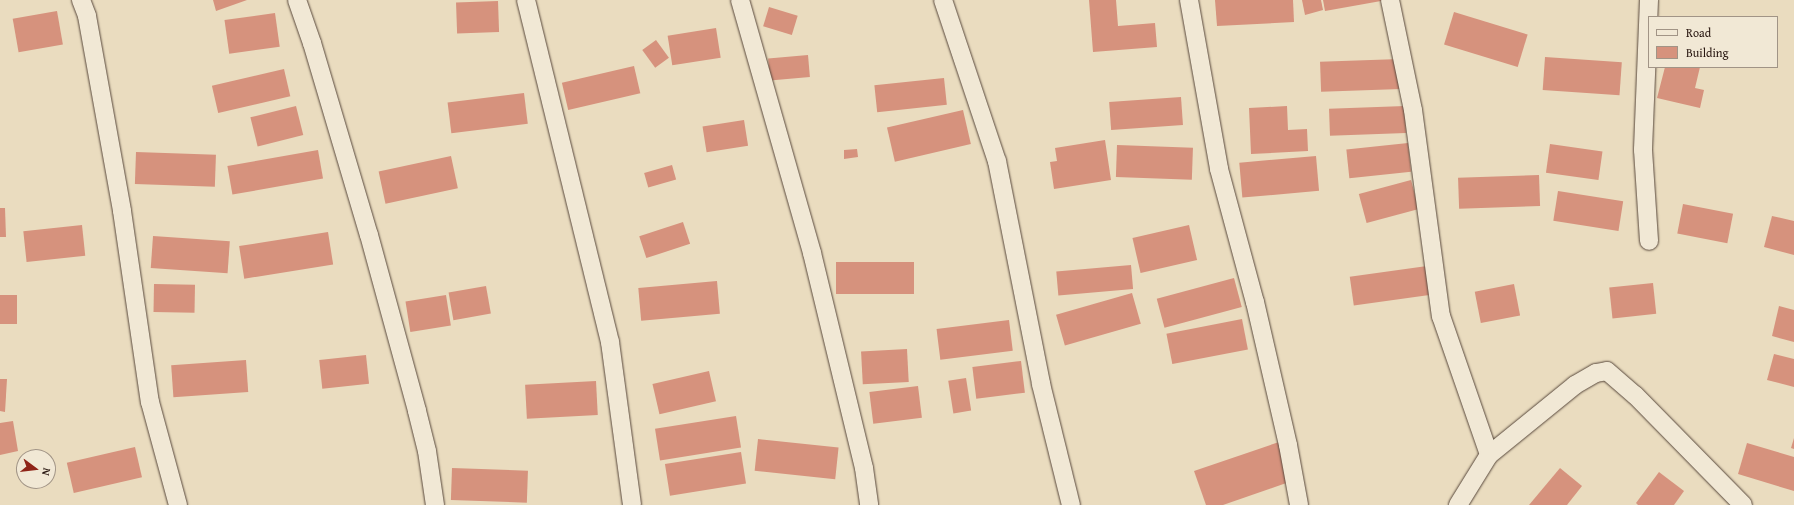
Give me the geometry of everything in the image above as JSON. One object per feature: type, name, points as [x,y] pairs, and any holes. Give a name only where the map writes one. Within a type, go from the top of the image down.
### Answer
[{"type":"street","points":[[81,0],[87,16],[122,211],[150,402],[178,505]]},
{"type":"street","points":[[297,0],[312,43],[369,235],[427,451],[435,505]]},
{"type":"street","points":[[526,0],[610,342],[632,505]]},
{"type":"street","points":[[740,0],[812,253],[864,468],[869,505]]},
{"type":"street","points":[[943,0],[997,161],[1041,384],[1071,505]]},
{"type":"street","points":[[1189,0],[1219,169],[1255,302],[1288,445],[1299,505]]},
{"type":"street","points":[[1390,0],[1413,110],[1441,316],[1489,455]]},
{"type":"street","points":[[1648,16],[1649,0]]},
{"type":"street","points":[[1648,30],[1644,150],[1649,241]]},
{"type":"street","points":[[1458,505],[1489,455],[1575,385],[1596,374],[1606,371],[1635,395],[1743,505]]},
{"type":"building","points":[[213,0],[247,0],[216,11]]},
{"type":"building","points":[[1089,0],[1116,0],[1118,26],[1155,23],[1157,47],[1093,52]]},
{"type":"building","points":[[1215,0],[1293,0],[1294,22],[1217,26]]},
{"type":"building","points":[[1302,0],[1321,0],[1323,10],[1305,15]]},
{"type":"building","points":[[1323,0],[1381,0],[1381,1],[1325,11]]},
{"type":"building","points":[[498,1],[499,32],[457,33],[456,2]]},
{"type":"building","points":[[769,7],[798,16],[792,35],[763,26]]},
{"type":"building","points":[[57,11],[63,44],[19,52],[13,19]]},
{"type":"building","points":[[1454,12],[1528,35],[1518,67],[1444,45]]},
{"type":"building","points":[[275,13],[280,47],[229,54],[224,20]]},
{"type":"building","points":[[716,28],[721,58],[672,65],[668,36]]},
{"type":"building","points":[[656,40],[669,58],[655,68],[642,50]]},
{"type":"building","points":[[808,55],[810,77],[770,80],[768,58]]},
{"type":"building","points":[[1545,57],[1622,62],[1620,95],[1543,90]]},
{"type":"building","points":[[1400,59],[1401,89],[1321,92],[1320,62]]},
{"type":"building","points":[[634,66],[640,93],[568,110],[562,83]]},
{"type":"building","points":[[1665,68],[1700,68],[1695,88],[1704,90],[1700,108],[1657,98]]},
{"type":"building","points":[[284,69],[290,96],[218,113],[212,86]]},
{"type":"building","points":[[944,78],[947,105],[877,112],[874,85]]},
{"type":"building","points":[[524,93],[528,124],[451,133],[448,102]]},
{"type":"building","points":[[1181,97],[1183,125],[1111,130],[1109,102]]},
{"type":"building","points":[[296,106],[303,135],[258,146],[250,117]]},
{"type":"building","points":[[1287,106],[1288,130],[1307,129],[1308,151],[1251,154],[1249,108]]},
{"type":"building","points":[[1405,106],[1406,133],[1330,136],[1329,109]]},
{"type":"building","points":[[963,110],[971,144],[895,162],[887,128]]},
{"type":"building","points":[[744,120],[748,146],[707,152],[703,127]]},
{"type":"building","points":[[1105,140],[1111,180],[1054,189],[1050,162],[1057,161],[1055,148]]},
{"type":"building","points":[[1408,143],[1411,172],[1349,178],[1346,149]]},
{"type":"building","points":[[1550,144],[1602,151],[1598,180],[1546,173]]},
{"type":"building","points":[[1117,145],[1193,148],[1192,180],[1116,177]]},
{"type":"building","points":[[857,149],[858,157],[844,159],[844,150]]},
{"type":"building","points":[[318,150],[323,179],[232,195],[227,166]]},
{"type":"building","points":[[136,152],[216,155],[215,187],[135,184]]},
{"type":"building","points":[[451,156],[458,188],[385,204],[379,171]]},
{"type":"building","points":[[1316,156],[1319,191],[1242,198],[1239,163]]},
{"type":"building","points":[[672,165],[676,179],[648,187],[644,173]]},
{"type":"building","points":[[1539,175],[1540,206],[1459,209],[1458,178]]},
{"type":"building","points":[[1411,180],[1419,209],[1367,223],[1359,194]]},
{"type":"building","points":[[1558,191],[1623,201],[1618,231],[1553,221]]},
{"type":"building","points":[[1683,204],[1733,214],[1727,243],[1677,233]]},
{"type":"building","points":[[0,208],[5,208],[6,237],[0,237]]},
{"type":"building","points":[[1772,216],[1794,221],[1794,255],[1764,247]]},
{"type":"building","points":[[683,222],[690,244],[646,258],[639,236]]},
{"type":"building","points":[[82,225],[85,256],[27,262],[23,231]]},
{"type":"building","points":[[1189,225],[1197,260],[1141,273],[1132,238]]},
{"type":"building","points":[[328,232],[333,265],[244,279],[239,246]]},
{"type":"building","points":[[153,236],[230,241],[228,273],[151,268]]},
{"type":"building","points":[[836,262],[914,262],[914,294],[836,294]]},
{"type":"building","points":[[1131,265],[1133,289],[1058,295],[1056,272]]},
{"type":"building","points":[[1427,266],[1431,295],[1354,306],[1350,277]]},
{"type":"building","points":[[1234,278],[1242,307],[1164,328],[1157,299]]},
{"type":"building","points":[[717,281],[720,314],[641,321],[638,288]]},
{"type":"building","points":[[1653,283],[1656,314],[1612,318],[1609,288]]},
{"type":"building","points":[[154,284],[195,285],[195,313],[154,312]]},
{"type":"building","points":[[1514,284],[1520,315],[1481,323],[1475,292]]},
{"type":"building","points":[[486,286],[491,314],[453,320],[449,293]]},
{"type":"building","points":[[1132,293],[1141,324],[1065,346],[1056,315]]},
{"type":"building","points":[[0,295],[17,295],[17,324],[0,324]]},
{"type":"building","points":[[446,295],[451,326],[410,332],[406,301]]},
{"type":"building","points":[[1779,306],[1794,310],[1794,342],[1772,336]]},
{"type":"building","points":[[1242,319],[1248,349],[1172,364],[1166,334]]},
{"type":"building","points":[[1009,320],[1013,351],[940,360],[937,329]]},
{"type":"building","points":[[907,349],[909,382],[863,384],[861,351]]},
{"type":"building","points":[[1774,354],[1794,359],[1794,387],[1767,380]]},
{"type":"building","points":[[366,355],[369,384],[322,389],[319,360]]},
{"type":"building","points":[[246,360],[248,392],[173,397],[171,365]]},
{"type":"building","points":[[1021,361],[1025,393],[976,399],[972,367]]},
{"type":"building","points":[[709,371],[716,401],[659,414],[652,384]]},
{"type":"building","points":[[966,378],[971,411],[953,413],[948,381]]},
{"type":"building","points":[[0,379],[7,379],[5,412],[0,411]]},
{"type":"building","points":[[596,381],[598,415],[527,419],[525,385]]},
{"type":"building","points":[[918,386],[922,418],[873,424],[869,392]]},
{"type":"building","points":[[736,416],[741,448],[660,460],[655,429]]},
{"type":"building","points":[[13,421],[18,449],[16,449],[16,451],[0,455],[0,423]]},
{"type":"building","points":[[1794,438],[1794,449],[1791,448]]},
{"type":"building","points":[[758,439],[839,447],[835,479],[755,471]]},
{"type":"building","points":[[1279,442],[1292,481],[1223,505],[1206,505],[1194,471]]},
{"type":"building","points":[[1747,443],[1794,457],[1794,491],[1738,474]]},
{"type":"building","points":[[135,447],[142,477],[74,493],[67,463]]},
{"type":"building","points":[[741,452],[746,484],[670,496],[665,464]]},
{"type":"building","points":[[452,468],[528,471],[527,503],[451,500]]},
{"type":"building","points":[[1560,468],[1582,486],[1567,505],[1529,505]]},
{"type":"building","points":[[1659,472],[1684,491],[1674,505],[1638,505],[1636,503]]}]
